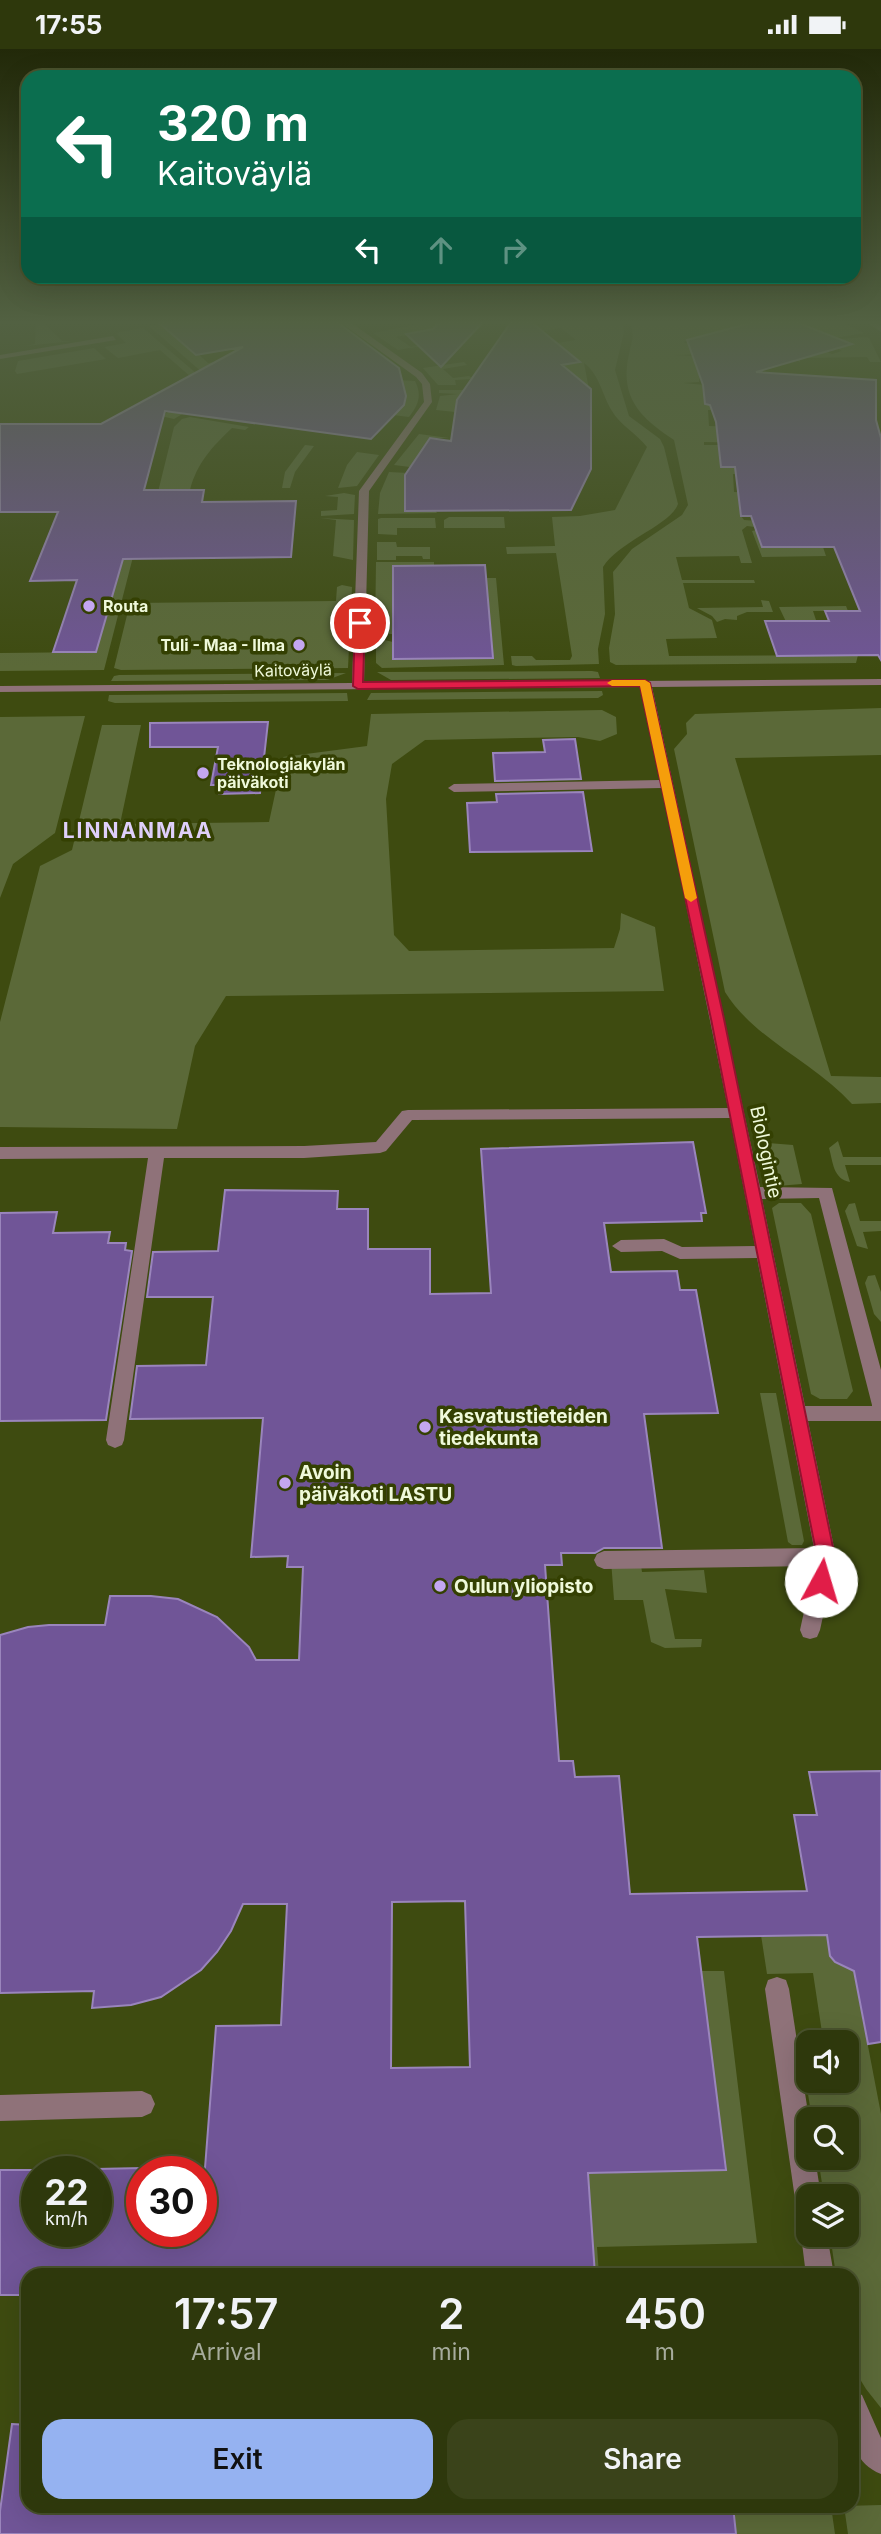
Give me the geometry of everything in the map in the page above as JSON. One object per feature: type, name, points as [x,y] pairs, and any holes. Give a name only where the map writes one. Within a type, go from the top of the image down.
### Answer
[{"type":"street","points":[[358,686],[364,491],[402,438]]},
{"type":"street","name":"Kaitoväylä","points":[[0,689],[881,682]]},
{"type":"street","name":"Biologintie","points":[[645,683],[753,1193],[826,1557],[810,1630]]},
{"type":"street","points":[[454,788],[666,784]]},
{"type":"street","points":[[0,1153],[304,1152],[380,1147],[408,1115],[736,1113]]},
{"type":"street","points":[[114,1440],[157,1153]]},
{"type":"street","points":[[753,1193],[826,1192],[881,1405]]},
{"type":"street","points":[[621,1246],[664,1245],[680,1253],[765,1252]]},
{"type":"street","points":[[798,1415],[881,1413]]},
{"type":"street","points":[[604,1560],[826,1557]]},
{"type":"street","points":[[777,1989],[806,2184]]},
{"type":"street","points":[[0,2108],[142,2104]]},
{"type":"street","points":[[816,2247],[819,2268]]},
{"type":"street","points":[[859,2424],[867,2445],[881,2459]]},
{"type":"green space","points":[[171,438],[222,438],[206,456],[190,490],[185,490],[184,496],[157,496]]},
{"type":"green space","points":[[416,438],[449,438],[430,438],[410,467],[394,465]]},
{"type":"green space","points":[[638,438],[660,439],[678,504],[666,519],[620,549],[603,567],[605,614],[598,649],[599,664],[512,665],[511,656],[532,656],[536,660],[570,660],[572,656],[556,553],[507,554],[506,547],[555,546],[552,517],[615,510],[647,447]]},
{"type":"green space","points":[[671,438],[771,438],[757,443],[704,442],[704,445],[723,445],[721,467],[804,469],[801,477],[733,474],[734,492],[803,495],[741,516],[744,520],[759,521],[755,527],[747,526],[742,530],[752,563],[741,563],[739,556],[676,557],[682,580],[754,580],[755,583],[683,583],[689,608],[712,620],[717,638],[666,639],[669,656],[858,655],[856,663],[616,665],[610,662],[609,648],[615,614],[613,572],[632,549],[682,515],[688,505]]},
{"type":"green space","points":[[305,445],[314,446],[295,472],[290,488],[282,488],[285,472]]},
{"type":"green space","points":[[357,452],[379,455],[357,486],[338,488],[347,465]]},
{"type":"green space","points":[[389,472],[408,473],[437,513],[378,514],[380,493]]},
{"type":"green space","points":[[344,493],[355,495],[354,514],[321,516],[321,511],[337,510],[338,497],[325,496]]},
{"type":"green space","points":[[144,514],[104,670],[0,671],[0,653],[96,652],[120,568],[114,567]]},
{"type":"green space","points":[[449,517],[504,517],[505,528],[444,528],[444,520]]},
{"type":"green space","points":[[320,518],[354,520],[353,560],[333,556],[336,520]]},
{"type":"green space","points":[[435,518],[436,528],[397,528],[397,535],[378,534],[378,519]]},
{"type":"green space","points":[[756,530],[762,547],[817,546],[823,547],[826,556],[762,557],[752,531]]},
{"type":"green space","points":[[377,542],[396,542],[397,547],[430,547],[430,559],[423,559],[422,556],[396,556],[396,560],[377,560]]},
{"type":"green space","points":[[376,562],[434,562],[434,581],[429,581],[428,565],[393,566],[393,634],[375,634]]},
{"type":"green space","points":[[486,578],[496,578],[504,665],[382,668],[376,663],[376,638],[393,642],[394,659],[493,658]]},
{"type":"green space","points":[[337,587],[352,587],[348,668],[114,668],[130,603],[336,601]]},
{"type":"green space","points":[[761,600],[769,601],[773,612],[747,612],[737,616],[737,620],[725,619],[717,622],[697,608],[763,607]]},
{"type":"green space","points":[[846,606],[848,611],[813,611],[819,629],[809,625],[807,620],[792,620],[795,630],[789,628],[779,607]]},
{"type":"green space","points":[[377,672],[598,672],[600,678],[391,680]]},
{"type":"green space","points":[[346,673],[327,680],[111,681],[114,676],[119,675]]},
{"type":"green space","points":[[602,691],[603,695],[598,698],[367,700],[371,693]]},
{"type":"green space","points":[[347,693],[348,701],[108,701],[109,695]]},
{"type":"green space","points":[[881,708],[881,755],[735,758],[831,1076],[881,1077],[881,1103],[852,1104],[837,1089],[752,1024],[725,992],[674,749],[687,734],[686,723],[695,714]]},
{"type":"green space","points":[[602,710],[616,717],[617,734],[600,741],[578,737],[425,740],[392,764],[386,799],[394,935],[409,951],[614,948],[620,929],[621,913],[655,927],[664,991],[226,996],[195,1046],[177,1129],[0,1127],[0,1022],[40,866],[72,850],[102,725],[141,725],[120,824],[269,822],[283,757],[367,746],[371,714]]},
{"type":"green space","points":[[85,716],[55,833],[13,864],[0,898],[0,717]]},
{"type":"green space","points":[[838,1141],[843,1157],[881,1157],[881,1165],[845,1165],[850,1182],[844,1180],[837,1174],[829,1148]]},
{"type":"green space","points":[[768,1143],[793,1145],[802,1184],[777,1186],[767,1178],[760,1149]]},
{"type":"green space","points":[[779,1203],[801,1203],[811,1214],[853,1391],[847,1399],[820,1399],[811,1394],[772,1208]]},
{"type":"green space","points":[[855,1203],[860,1221],[881,1221],[881,1231],[863,1232],[868,1249],[857,1246],[845,1211],[849,1204]]},
{"type":"green space","points":[[875,1275],[881,1292],[881,1322],[874,1314],[865,1283],[868,1276]]},
{"type":"green space","points":[[760,1393],[776,1393],[804,1541],[802,1545],[788,1542]]},
{"type":"green space","points":[[640,1559],[642,1572],[704,1570],[707,1593],[665,1589],[675,1639],[702,1639],[701,1647],[665,1648],[651,1642],[643,1600],[614,1600],[611,1560]]},
{"type":"green space","points":[[761,1935],[827,1935],[831,1955],[837,1962],[857,1965],[855,1978],[881,2114],[881,2408],[859,2378],[859,2268],[835,2268],[832,2247],[859,2247],[859,2184],[822,2184],[820,2170],[859,2170],[859,2107],[810,2107],[808,2093],[859,2093],[859,2030],[822,2030],[813,1973],[767,1974]]},
{"type":"green space","points":[[701,1971],[724,1971],[757,2243],[597,2247],[598,2268],[595,2268],[588,2174],[726,2169]]},
{"type":"green space","points":[[881,2505],[881,2534],[848,2534],[845,2513],[859,2513],[859,2506]]},
{"type":"green space","points":[[734,2513],[832,2513],[835,2534],[736,2534]]},
{"type":"building","points":[[0,438],[158,438],[144,490],[204,490],[202,502],[296,501],[291,557],[123,559],[96,652],[53,652],[77,580],[30,581],[58,512],[0,512]]},
{"type":"building","points":[[430,438],[451,441],[451,438],[591,438],[591,469],[571,510],[405,511],[405,475]]},
{"type":"building","points":[[718,438],[881,438],[881,660],[878,655],[777,656],[765,621],[829,621],[825,611],[860,611],[834,547],[762,547],[751,516],[741,516],[735,467],[721,467]]},
{"type":"building","points":[[485,565],[493,658],[393,659],[393,566]]},
{"type":"building","points":[[268,722],[260,793],[219,794],[220,785],[211,785],[218,747],[150,747],[150,723]]},
{"type":"building","points":[[575,739],[581,779],[495,781],[493,753],[545,752],[543,740]]},
{"type":"building","points":[[583,792],[592,851],[470,852],[467,803],[497,802],[496,794]]},
{"type":"building","points":[[693,1142],[706,1213],[701,1213],[702,1221],[604,1223],[611,1272],[677,1271],[680,1290],[696,1290],[718,1413],[644,1414],[662,1548],[604,1548],[595,1553],[561,1553],[562,1565],[545,1565],[559,1761],[573,1761],[575,1777],[619,1776],[630,1894],[807,1891],[794,1815],[817,1815],[809,1772],[881,1771],[881,2042],[868,2044],[854,1971],[835,1962],[830,1956],[827,1935],[697,1937],[726,2170],[588,2173],[595,2268],[21,2268],[21,2295],[0,2295],[0,2170],[21,2170],[21,2247],[112,2247],[112,2169],[126,2168],[126,2247],[217,2247],[217,2156],[206,2156],[216,2026],[281,2025],[287,1904],[243,1904],[231,1931],[217,1952],[201,1970],[161,1997],[131,2005],[92,2008],[94,1991],[0,1993],[0,1635],[28,1627],[49,1625],[105,1625],[110,1596],[151,1596],[178,1599],[217,1617],[249,1647],[256,1660],[299,1660],[303,1567],[287,1567],[288,1556],[251,1557],[263,1418],[130,1419],[137,1366],[206,1365],[213,1297],[147,1297],[153,1252],[218,1251],[225,1190],[338,1191],[337,1209],[368,1209],[368,1249],[430,1249],[430,1294],[491,1293],[481,1149]],"holes":[[[465,1901],[470,2067],[391,2068],[392,1902]]]},
{"type":"building","points":[[57,1212],[53,1233],[110,1232],[108,1243],[126,1243],[125,1250],[132,1251],[106,1420],[0,1421],[0,1213]]},
{"type":"building","points":[[12,2424],[21,2425],[21,2513],[734,2513],[736,2534],[0,2534],[0,2511]]},
{"type":"slow traffic","points":[[612,683],[645,683],[691,898]]},
{"type":"place","name":"Routa","points":[[89,606]]},
{"type":"place","name":"Tuli - Maa - Ilma","points":[[299,645]]},
{"type":"place","name":"Teknologiakylän päiväkoti","points":[[203,773]]},
{"type":"place","name":"Kasvatustieteiden tiedekunta","points":[[425,1427]]},
{"type":"place","name":"Avoin päiväkoti LASTU","points":[[285,1483]]},
{"type":"place","name":"Oulun yliopisto","points":[[440,1586]]},
{"type":"district","name":"LINNANMAA","points":[[138,830]]},
{"type":"route","points":[[360,623],[358,686],[645,683],[718,1019],[826,1557],[821,1581]]}]
